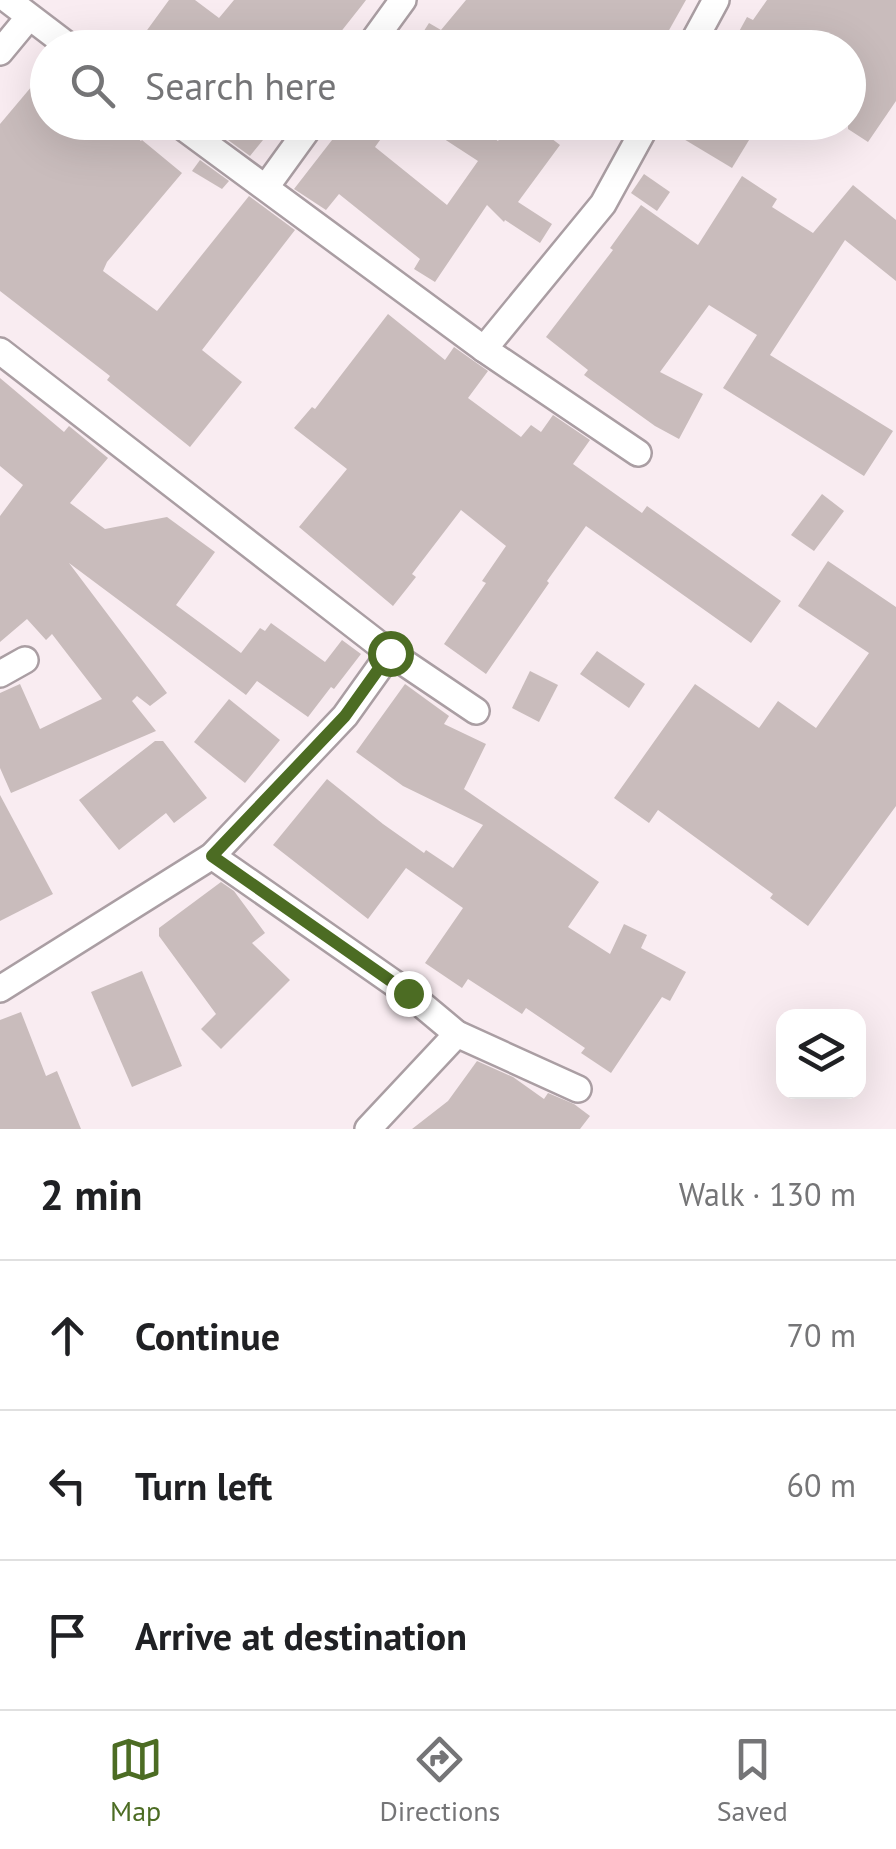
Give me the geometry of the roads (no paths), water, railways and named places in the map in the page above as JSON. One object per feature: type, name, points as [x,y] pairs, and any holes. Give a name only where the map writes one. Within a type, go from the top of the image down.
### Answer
[{"type":"street","points":[[8,0],[47,30]]},
{"type":"street","points":[[381,30],[402,0]]},
{"type":"street","points":[[700,30],[716,0]]},
{"type":"street","points":[[0,52],[29,17]]},
{"type":"street","points":[[201,140],[484,349],[638,453]]},
{"type":"street","points":[[266,187],[300,140]]},
{"type":"street","points":[[484,349],[603,204],[638,140]]},
{"type":"street","points":[[0,351],[390,653],[476,711]]},
{"type":"street","points":[[0,988],[212,856],[345,716],[390,653]]},
{"type":"street","points":[[0,674],[25,660]]},
{"type":"street","points":[[212,856],[408,993],[457,1034],[578,1089]]},
{"type":"street","points":[[368,1129],[457,1034]]}]
